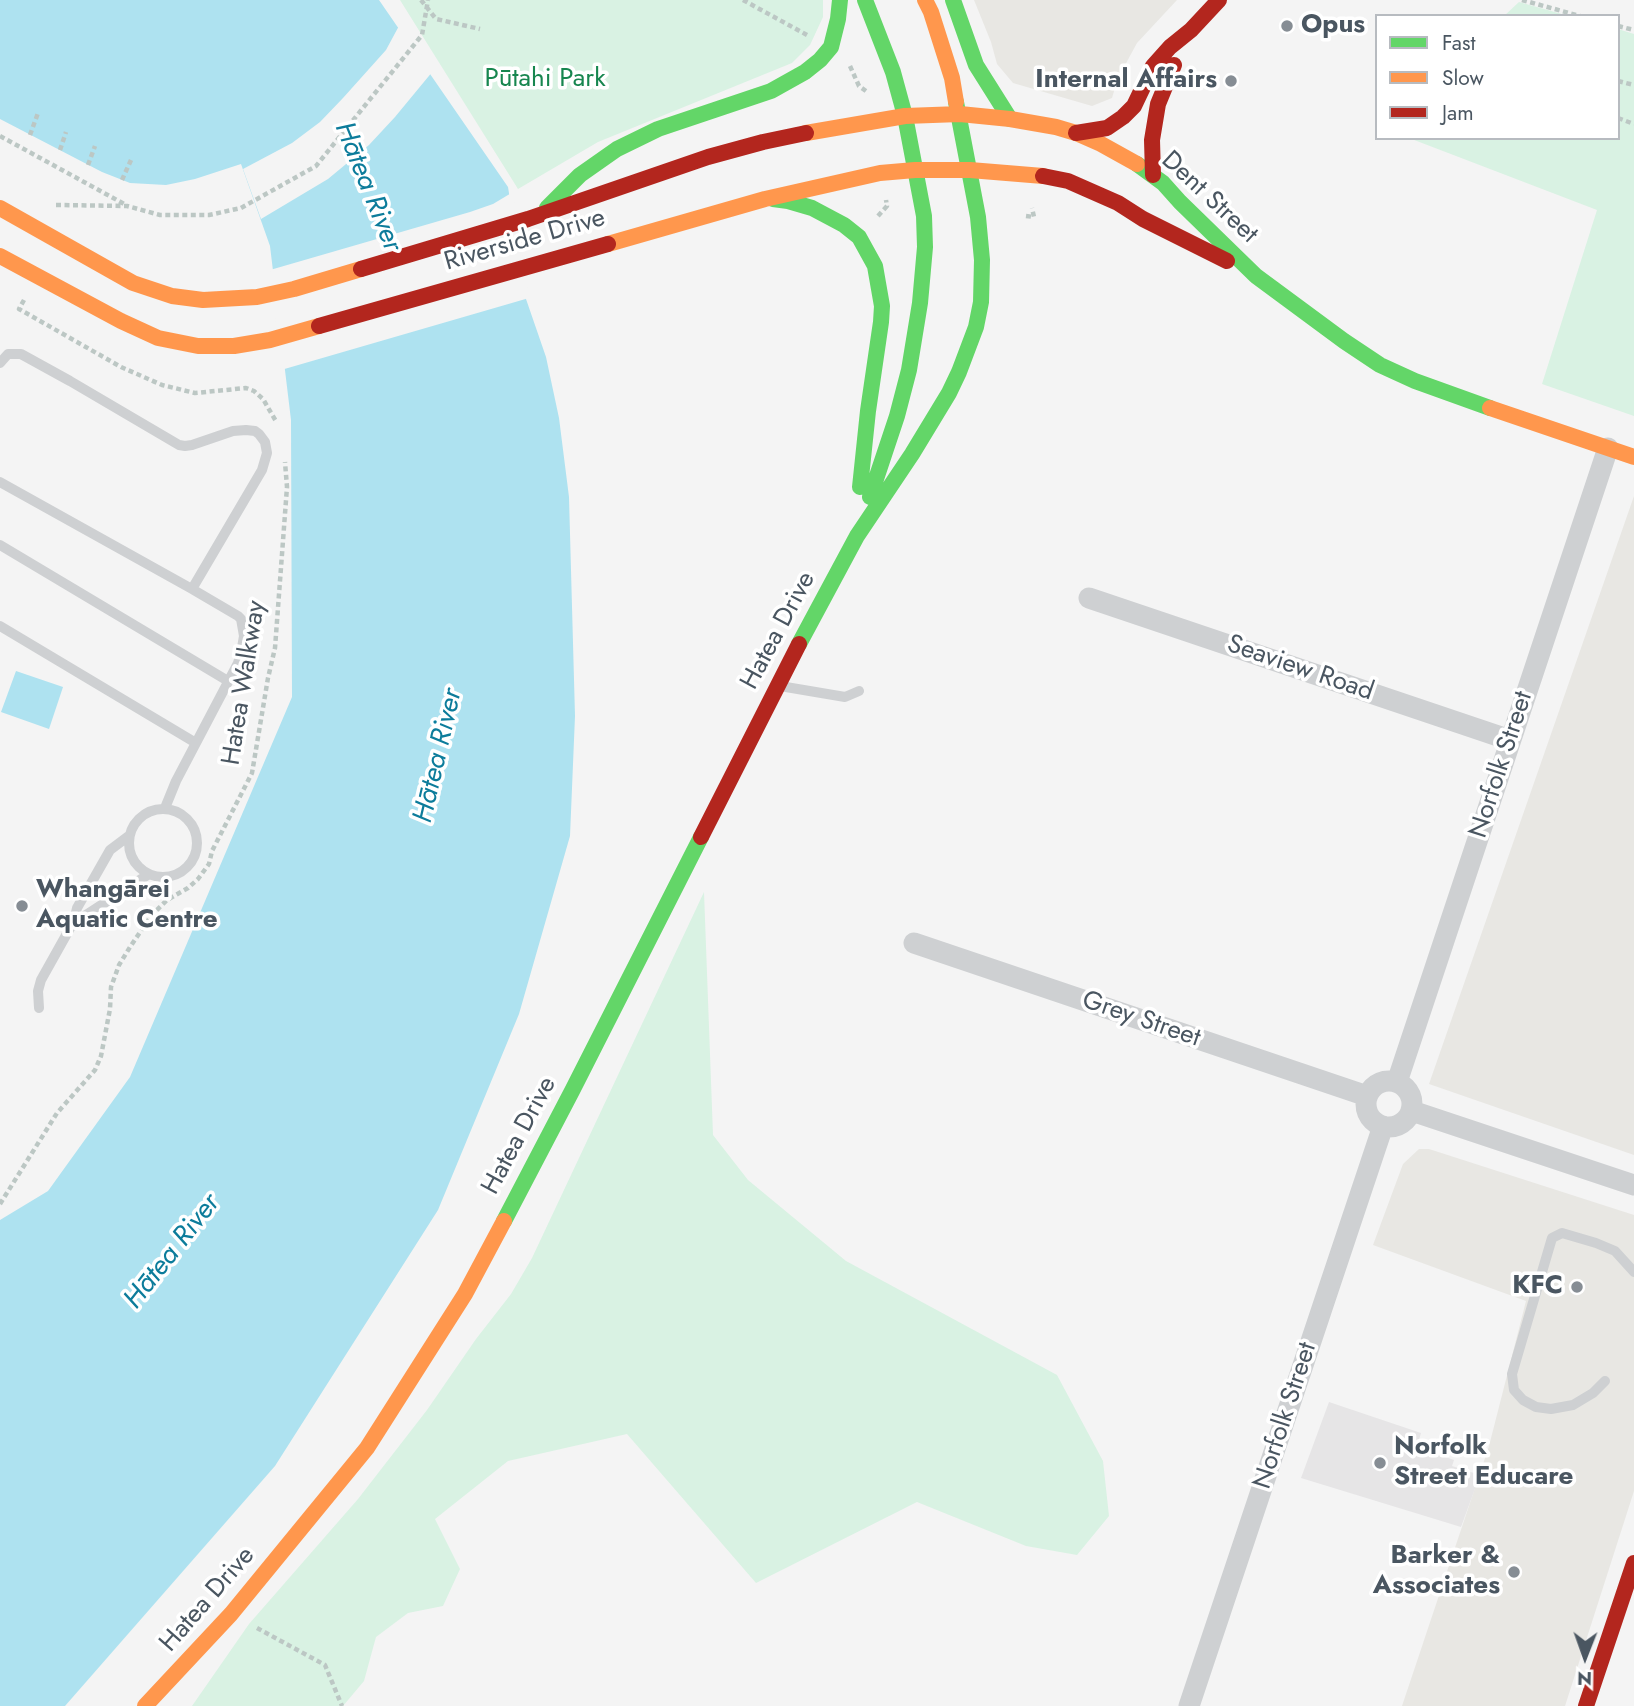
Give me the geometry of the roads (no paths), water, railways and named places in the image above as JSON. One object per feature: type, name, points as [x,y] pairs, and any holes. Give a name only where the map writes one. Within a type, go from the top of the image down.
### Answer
[{"type":"main road","points":[[535,216],[580,175],[617,149],[658,129],[771,91],[805,72],[831,47],[840,0]]},
{"type":"main road","points":[[865,0],[893,72],[905,116]]},
{"type":"main road","points":[[925,0],[950,70],[960,114]]},
{"type":"main road","points":[[953,0],[976,65],[1010,119]]},
{"type":"main road","points":[[1076,134],[1107,128],[1123,117],[1134,106],[1153,66],[1219,0]]},
{"type":"main road","points":[[1153,175],[1152,140],[1158,104],[1191,30]]},
{"type":"main road","name":"Riverside Drive","points":[[0,208],[133,283],[172,296],[203,300],[257,298],[535,216],[708,157],[763,142],[905,116],[960,114]]},
{"type":"main road","name":"Hatea Drive","points":[[145,1706],[231,1614],[367,1448],[465,1294],[572,1091],[777,686],[857,536],[949,393],[968,351],[981,302],[982,260],[978,217],[960,114]]},
{"type":"main road","name":"Dent Street","points":[[960,114],[1056,127],[1101,144],[1153,175],[1256,276],[1380,365],[1455,396],[1634,457]]},
{"type":"main road","name":"Hatea Drive","points":[[857,536],[897,416],[920,303],[925,247],[924,216],[905,116]]},
{"type":"main road","name":"Riverside Drive","points":[[0,256],[158,338],[198,346],[234,346],[270,341],[765,199],[880,173],[915,170]]},
{"type":"main road","name":"Dent Street","points":[[915,170],[970,170],[1039,175],[1068,181],[1118,203],[1143,219],[1256,276]]},
{"type":"main road","points":[[765,199],[788,201],[812,208],[844,225],[859,237],[869,253],[878,279],[882,306],[881,323],[855,530],[857,536]]},
{"type":"main road","points":[[1586,1706],[1629,1595],[1634,1563]]},
{"type":"street","name":"Norfolk Street","points":[[1396,1082],[1608,448]]},
{"type":"street","name":"Seaview Road","points":[[1089,598],[1510,740]]},
{"type":"street","name":"Grey Street","points":[[914,943],[1367,1096]]},
{"type":"street","points":[[1382,1082],[1396,1082],[1403,1085],[1412,1096],[1412,1111],[1398,1126],[1391,1128],[1376,1124],[1367,1112],[1367,1096],[1382,1082]]},
{"type":"street","points":[[1412,1111],[1634,1185]]},
{"type":"street","name":"Norfolk Street","points":[[1189,1706],[1383,1126]]},
{"type":"lane","points":[[0,363],[8,354],[21,354],[179,445],[185,446],[233,431],[246,430],[255,431],[265,442],[267,453],[262,470],[192,589]]},
{"type":"lane","points":[[0,482],[192,589],[238,616],[243,624],[241,653],[165,808]]},
{"type":"lane","points":[[0,545],[228,681]]},
{"type":"lane","points":[[0,626],[196,743]]},
{"type":"lane","points":[[777,686],[845,697],[859,691]]},
{"type":"lane","points":[[165,808],[177,811],[195,827],[197,851],[192,862],[183,871],[160,877],[149,874],[132,858],[130,835],[134,824],[142,815],[153,809],[165,808]]},
{"type":"lane","points":[[38,1008],[41,980],[74,921],[77,908],[104,858],[115,845],[130,835]]},
{"type":"lane","points":[[74,921],[149,874]]},
{"type":"lane","points":[[1605,1381],[1593,1393],[1573,1405],[1551,1409],[1536,1407],[1523,1401],[1514,1390],[1512,1374],[1552,1238],[1562,1233],[1596,1242],[1615,1251],[1634,1272]]},
{"type":"water","name":"Hātea River","points":[[0,0],[379,0],[508,187],[526,299],[546,357],[559,418],[569,497],[575,716],[570,836],[519,1014],[438,1210],[275,1466],[65,1706],[0,1706],[0,1220],[48,1191],[130,1077],[292,697],[291,420],[270,246],[241,164],[166,185],[130,183],[102,172],[0,119]]},
{"type":"water","points":[[16,671],[63,687],[49,729],[1,712]]},
{"type":"place","name":"Opus","points":[[1287,26]]},
{"type":"place","name":"Internal Affairs","points":[[1231,81]]},
{"type":"place","name":"Whangārei Aquatic Centre","points":[[22,906]]},
{"type":"place","name":"KFC","points":[[1577,1287]]},
{"type":"place","name":"Norfolk Street Educare","points":[[1380,1463]]},
{"type":"place","name":"Barker & Associates","points":[[1514,1572]]},
{"type":"park label","name":"Pūtahi Park","points":[[545,80]]}]
